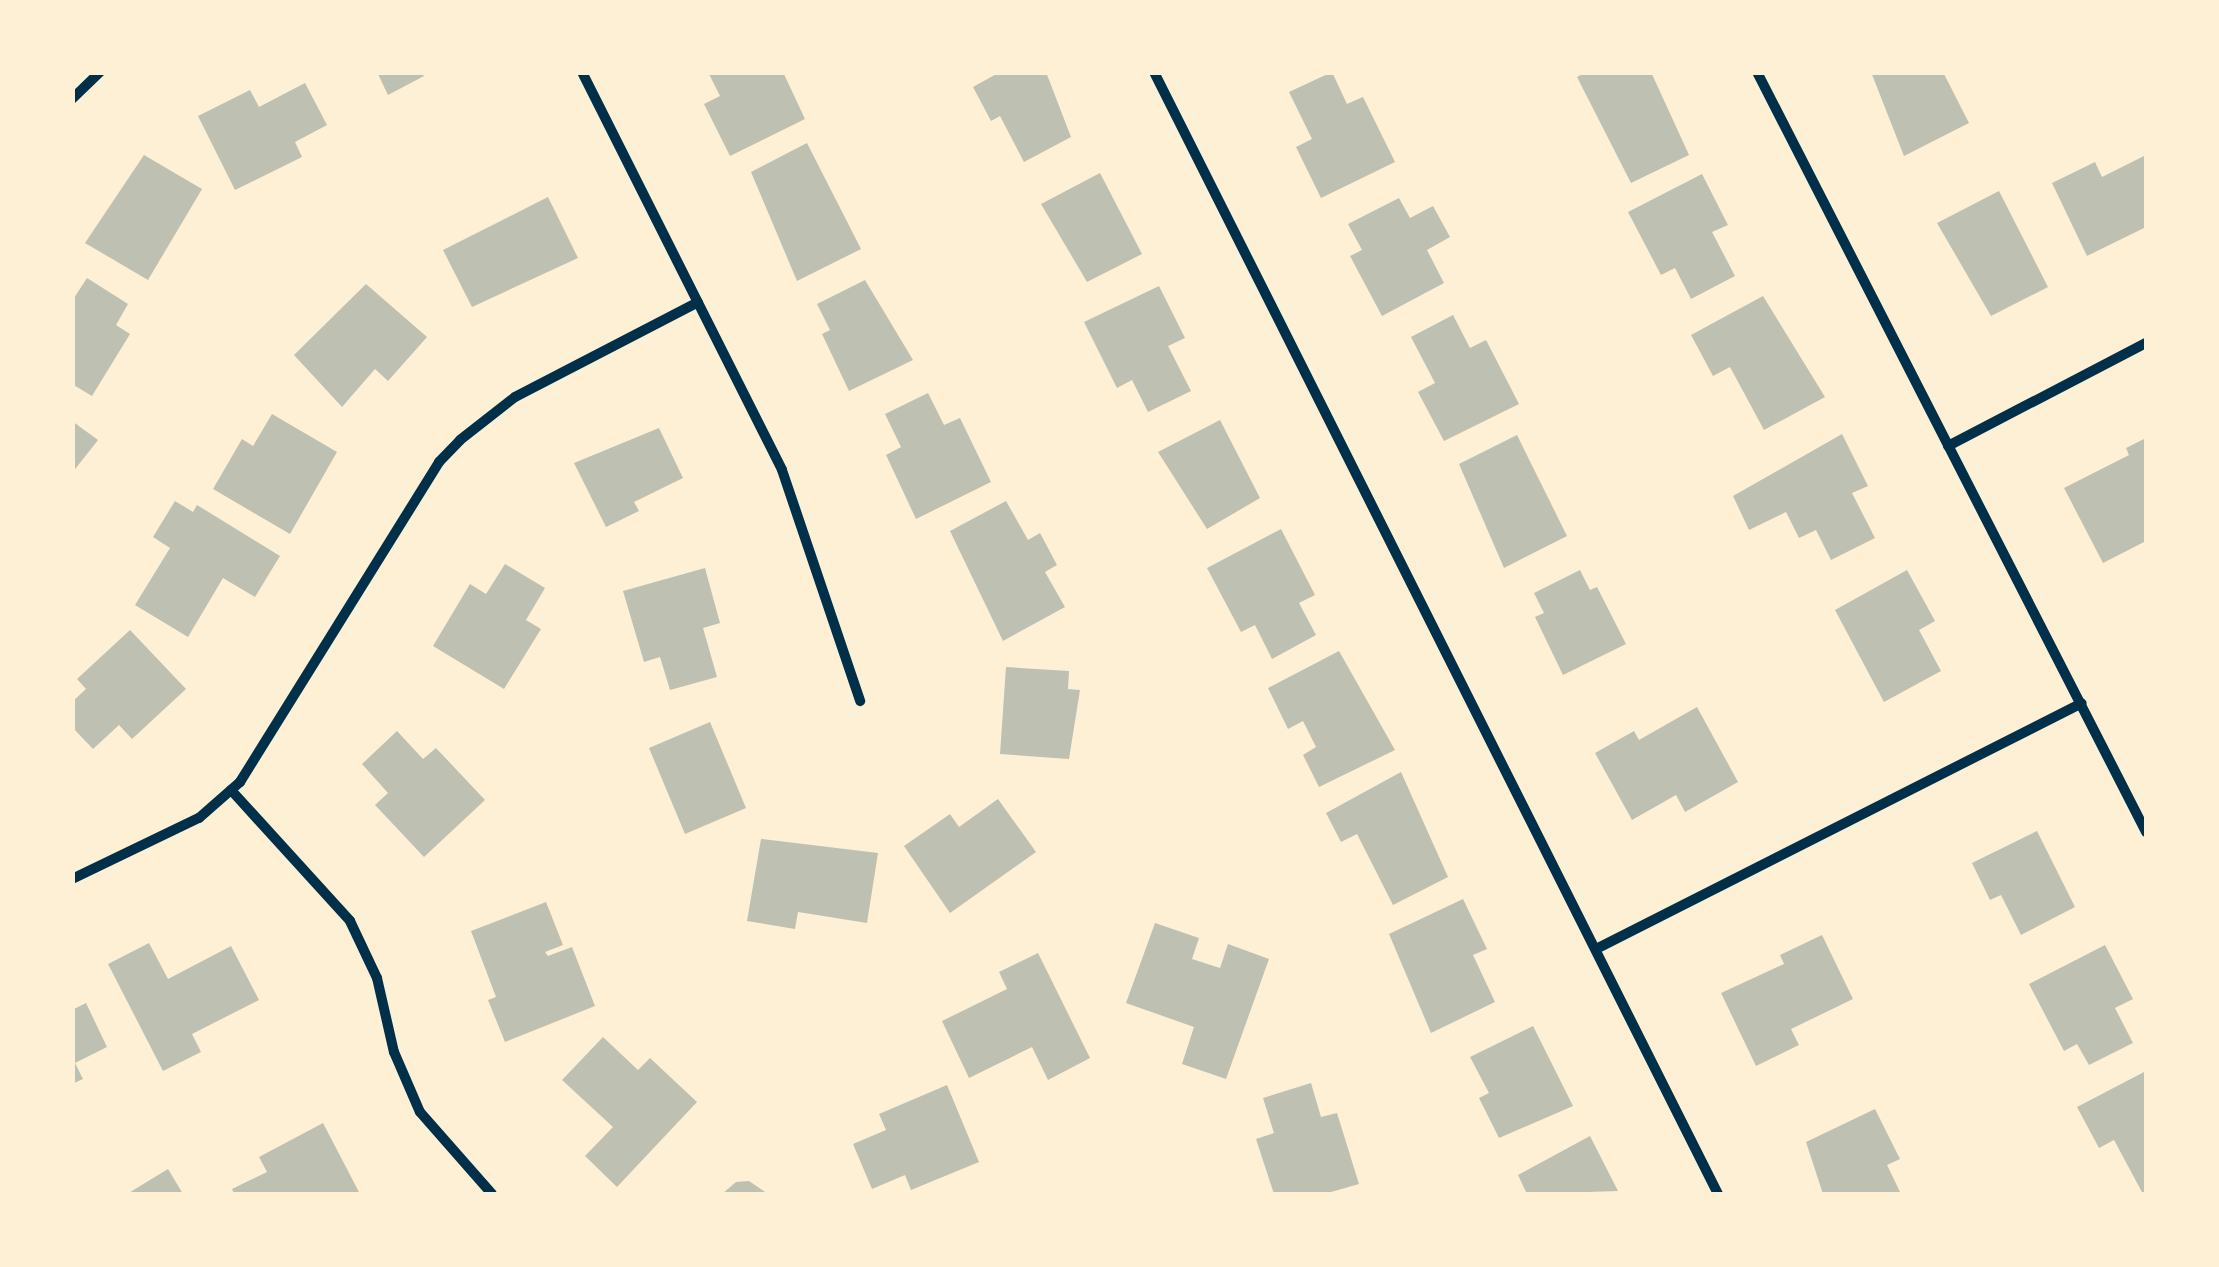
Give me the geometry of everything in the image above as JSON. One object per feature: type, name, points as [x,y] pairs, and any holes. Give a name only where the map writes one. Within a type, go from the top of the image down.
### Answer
[{"type":"street","points":[[72,100],[100,72]]},
{"type":"street","points":[[582,72],[797,506],[860,701]]},
{"type":"street","points":[[1154,72],[1598,948],[1718,1194]]},
{"type":"street","points":[[1757,72],[2146,832]]},
{"type":"street","points":[[72,879],[199,818],[230,790],[258,756],[439,462],[460,440],[515,398],[698,302]]},
{"type":"street","points":[[1948,446],[2146,343]]},
{"type":"street","points":[[1598,948],[2082,704]]},
{"type":"street","points":[[230,790],[350,921],[377,978],[394,1052],[420,1112],[492,1194]]},
{"type":"building","points":[[377,72],[421,72],[424,76],[388,95]]},
{"type":"building","points":[[708,72],[783,72],[805,119],[730,156],[704,104],[720,96]]},
{"type":"building","points":[[1000,72],[1046,72],[1071,137],[1024,162],[1000,116],[991,121],[973,87]]},
{"type":"building","points":[[1332,72],[1347,104],[1363,97],[1395,162],[1321,198],[1296,147],[1312,139],[1289,92]]},
{"type":"building","points":[[1586,72],[1651,72],[1689,155],[1631,183],[1577,77]]},
{"type":"building","points":[[1871,72],[1943,72],[1969,123],[1904,156]]},
{"type":"building","points":[[305,83],[327,125],[295,142],[302,157],[235,190],[198,116],[250,90],[259,107]]},
{"type":"building","points":[[807,143],[861,249],[797,281],[751,172]]},
{"type":"building","points":[[144,155],[202,189],[148,280],[85,243]]},
{"type":"building","points":[[2146,155],[2146,227],[2087,256],[2052,183],[2095,162],[2102,177]]},
{"type":"building","points":[[1100,173],[1142,254],[1087,282],[1041,204]]},
{"type":"building","points":[[1702,174],[1728,225],[1712,232],[1735,276],[1691,299],[1675,268],[1661,275],[1628,212]]},
{"type":"building","points":[[1999,191],[2048,287],[1991,316],[1937,223]]},
{"type":"building","points":[[548,197],[578,258],[472,307],[443,250]]},
{"type":"building","points":[[1399,198],[1410,218],[1433,206],[1450,237],[1427,250],[1444,283],[1382,316],[1350,256],[1362,250],[1348,224]]},
{"type":"building","points":[[87,278],[128,304],[116,325],[130,334],[92,396],[72,384],[72,301]]},
{"type":"building","points":[[865,280],[913,360],[849,391],[822,334],[830,330],[817,304]]},
{"type":"building","points":[[366,284],[427,337],[388,381],[375,369],[342,407],[294,355]]},
{"type":"building","points":[[1159,286],[1185,338],[1168,346],[1191,391],[1148,412],[1132,380],[1117,388],[1084,322]]},
{"type":"building","points":[[1763,296],[1825,397],[1764,430],[1730,367],[1713,376],[1691,335]]},
{"type":"building","points":[[1453,315],[1470,348],[1486,340],[1519,404],[1444,441],[1418,392],[1435,383],[1411,337]]},
{"type":"building","points":[[928,393],[944,425],[960,418],[991,482],[916,519],[886,455],[901,447],[885,414]]},
{"type":"building","points":[[272,414],[337,452],[290,534],[213,489],[242,439],[253,446]]},
{"type":"building","points":[[1220,420],[1260,498],[1207,529],[1158,452]]},
{"type":"building","points":[[72,421],[98,440],[72,473]]},
{"type":"building","points":[[659,428],[683,478],[634,502],[639,511],[606,527],[574,463]]},
{"type":"building","points":[[1842,434],[1868,486],[1852,493],[1875,538],[1831,560],[1816,530],[1799,538],[1786,512],[1749,530],[1733,496]]},
{"type":"building","points":[[1517,435],[1567,536],[1504,568],[1459,464]]},
{"type":"building","points":[[2146,438],[2146,541],[2103,563],[2064,488],[2129,455],[2126,448]]},
{"type":"building","points":[[175,501],[193,512],[197,505],[280,556],[255,597],[223,578],[188,637],[135,605],[170,548],[153,537]]},
{"type":"building","points":[[1006,501],[1028,540],[1040,533],[1057,565],[1045,572],[1065,607],[1003,641],[950,531]]},
{"type":"building","points":[[1281,529],[1315,595],[1299,603],[1316,635],[1272,659],[1255,625],[1241,632],[1207,568]]},
{"type":"building","points":[[505,564],[545,588],[526,620],[541,629],[504,689],[433,646],[470,584],[486,594]]},
{"type":"building","points":[[705,568],[720,623],[703,628],[717,677],[670,690],[660,657],[644,662],[623,591]]},
{"type":"building","points":[[1580,570],[1590,590],[1597,587],[1626,644],[1563,675],[1535,617],[1544,613],[1534,593]]},
{"type":"building","points":[[1907,570],[1935,621],[1919,630],[1941,671],[1884,702],[1835,610]]},
{"type":"building","points":[[130,630],[186,689],[132,739],[119,725],[93,749],[72,727],[72,702],[86,689],[77,679]]},
{"type":"building","points":[[1339,651],[1395,750],[1319,787],[1303,755],[1316,747],[1303,721],[1288,729],[1268,688]]},
{"type":"building","points":[[1006,667],[1069,671],[1068,689],[1080,690],[1069,759],[1000,754]]},
{"type":"building","points":[[1697,707],[1738,782],[1685,812],[1676,795],[1632,820],[1595,753],[1634,731],[1639,740]]},
{"type":"building","points":[[710,722],[746,808],[685,834],[649,748]]},
{"type":"building","points":[[397,731],[423,759],[436,748],[485,800],[424,857],[375,805],[388,793],[362,764]]},
{"type":"building","points":[[1401,772],[1448,877],[1393,905],[1357,834],[1341,842],[1326,813]]},
{"type":"building","points":[[998,799],[1036,852],[950,913],[904,846],[950,814],[959,827]]},
{"type":"building","points":[[2037,831],[2075,907],[2021,935],[2001,895],[1990,900],[1972,863]]},
{"type":"building","points":[[761,839],[878,853],[867,923],[798,912],[795,929],[747,921]]},
{"type":"building","points":[[1463,899],[1487,949],[1473,955],[1495,1002],[1431,1033],[1389,934]]},
{"type":"building","points":[[546,902],[563,945],[545,952],[548,956],[572,947],[595,1006],[505,1042],[488,1000],[496,997],[471,931]]},
{"type":"building","points":[[1155,923],[1199,938],[1192,959],[1220,968],[1228,944],[1269,959],[1226,1079],[1182,1064],[1194,1027],[1126,1003]]},
{"type":"building","points":[[1822,935],[1853,999],[1791,1029],[1799,1045],[1756,1066],[1721,993],[1784,964],[1780,955]]},
{"type":"building","points":[[149,943],[168,979],[231,946],[259,1000],[192,1034],[201,1052],[163,1071],[108,964]]},
{"type":"building","points":[[2105,945],[2133,999],[2115,1008],[2133,1043],[2089,1065],[2077,1044],[2064,1051],[2029,984]]},
{"type":"building","points":[[1038,953],[1090,1058],[1048,1080],[1032,1047],[969,1078],[942,1021],[1007,989],[999,972]]},
{"type":"building","points":[[86,1003],[107,1047],[75,1063],[83,1079],[72,1084],[72,1010]]},
{"type":"building","points":[[1533,1026],[1573,1106],[1499,1138],[1479,1098],[1489,1093],[1470,1057]]},
{"type":"building","points":[[603,1037],[638,1070],[650,1058],[697,1102],[617,1187],[585,1156],[613,1127],[562,1080]]},
{"type":"building","points":[[2146,1071],[2143,1194],[2114,1140],[2099,1148],[2077,1107]]},
{"type":"building","points":[[1311,1083],[1321,1117],[1337,1113],[1359,1184],[1324,1194],[1274,1194],[1256,1139],[1274,1133],[1263,1098]]},
{"type":"building","points":[[947,1085],[979,1162],[911,1190],[905,1175],[872,1189],[853,1144],[886,1130],[879,1114]]},
{"type":"building","points":[[1875,1109],[1900,1159],[1887,1165],[1901,1194],[1823,1194],[1806,1142]]},
{"type":"building","points":[[323,1123],[360,1194],[234,1194],[232,1189],[267,1172],[259,1157]]},
{"type":"building","points":[[1590,1136],[1618,1191],[1527,1194],[1518,1175]]},
{"type":"building","points":[[168,1169],[183,1194],[127,1194]]},
{"type":"building","points":[[749,1181],[768,1194],[722,1194],[736,1182]]}]
